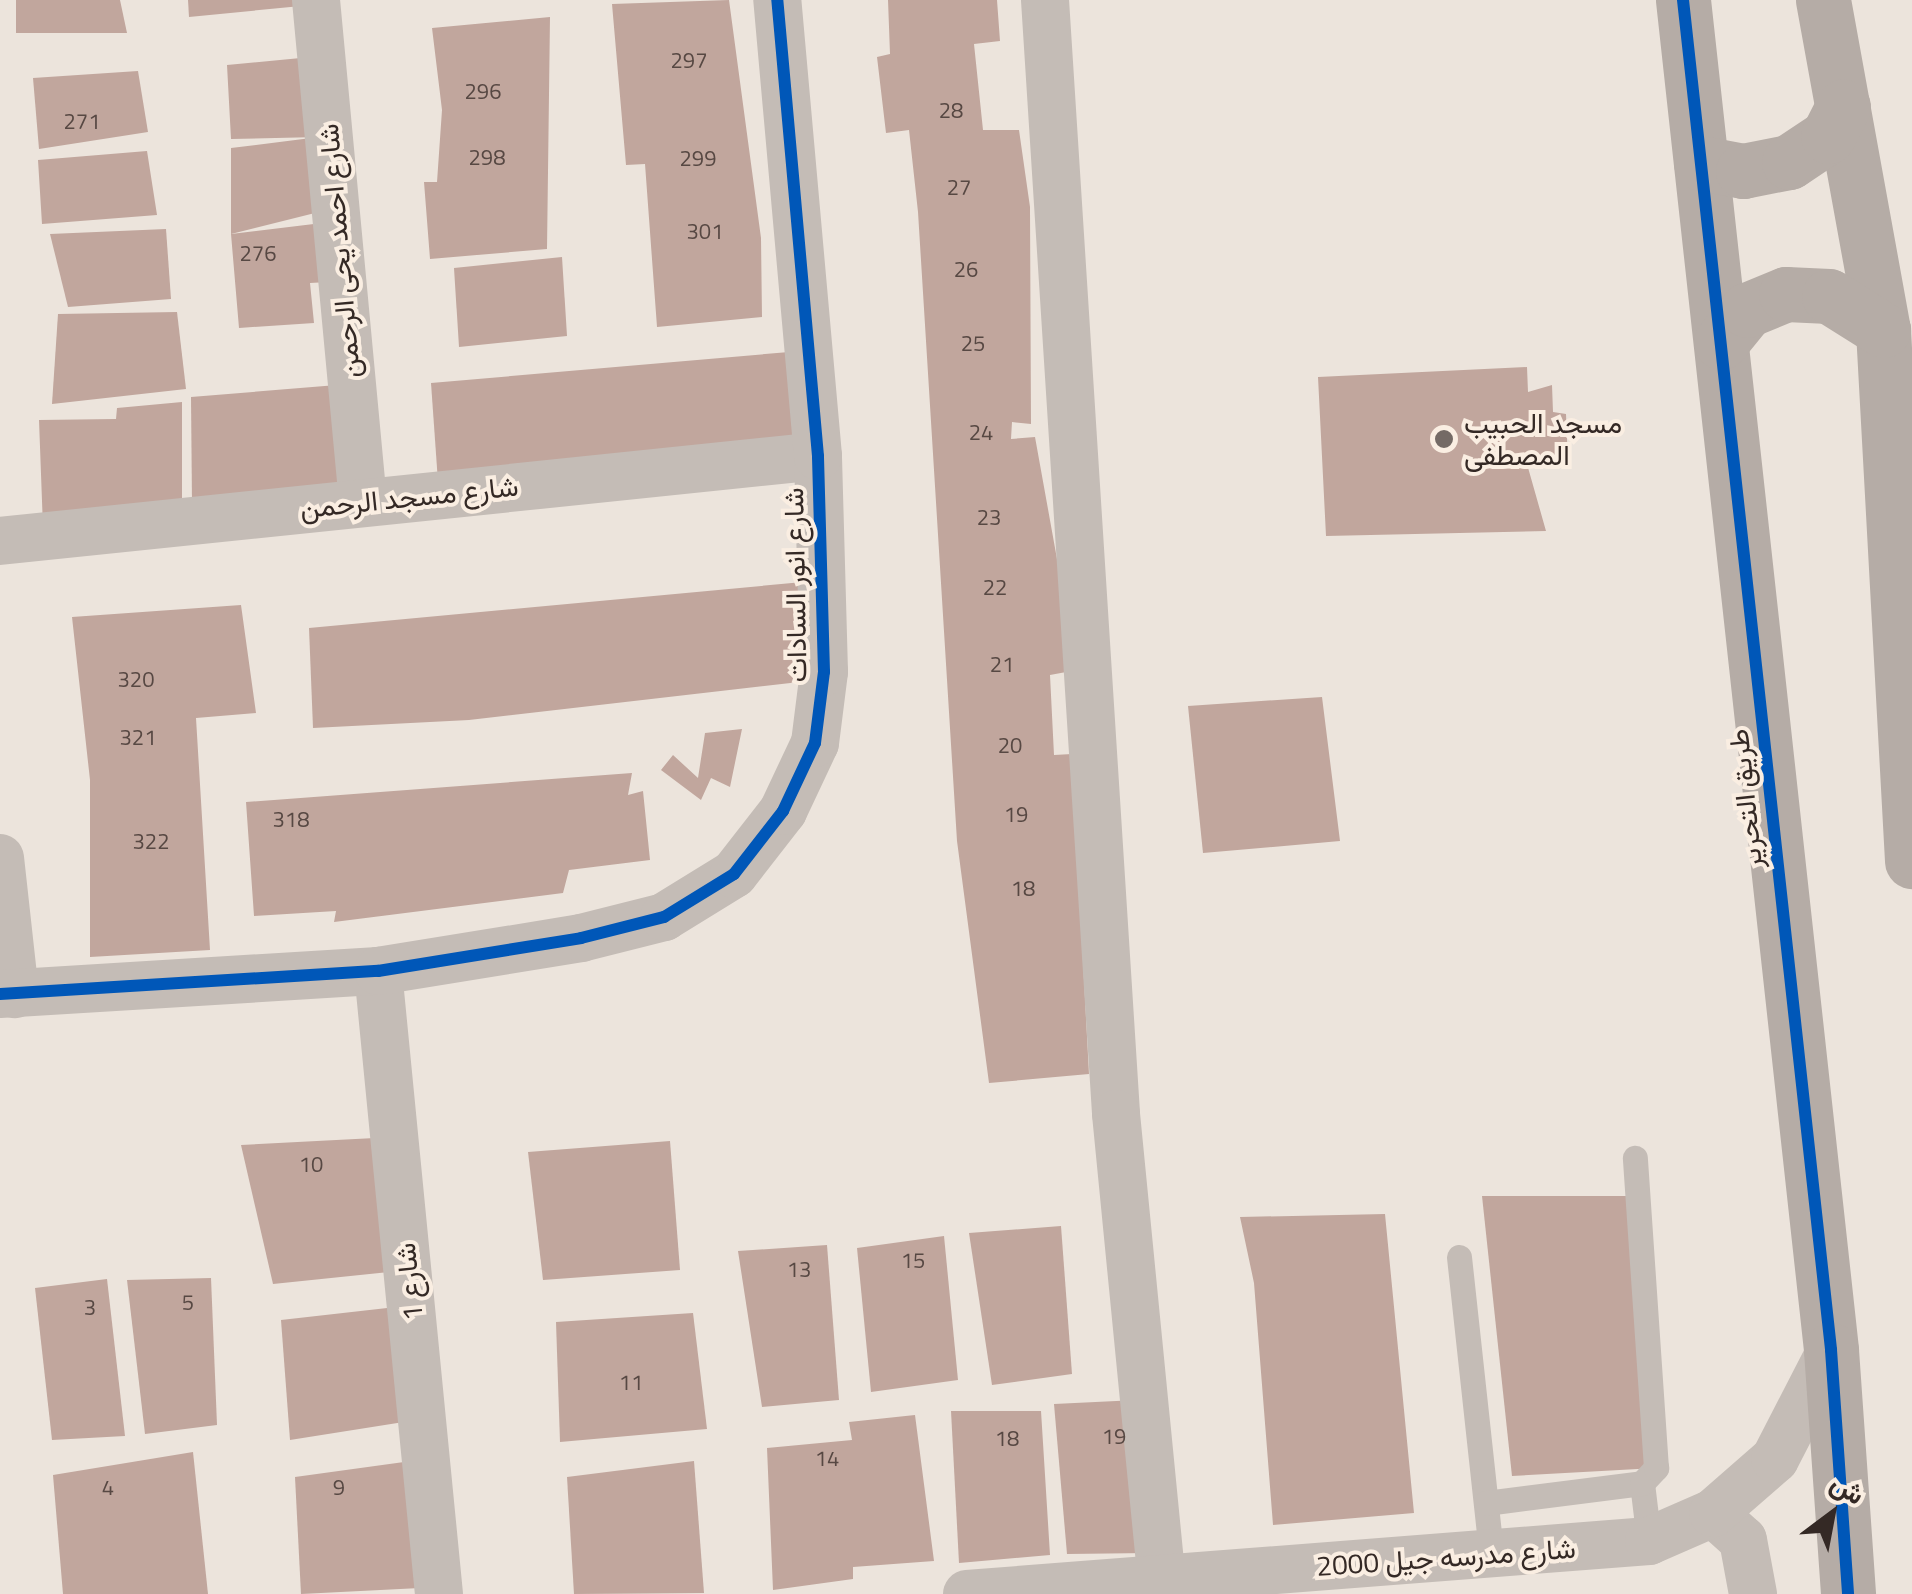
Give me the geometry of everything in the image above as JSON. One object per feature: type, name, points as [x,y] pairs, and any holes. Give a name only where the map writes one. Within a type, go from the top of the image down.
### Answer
[{"type":"street","name":"شارع احمد يحى الرحمن","points":[[316,0],[362,502]]},
{"type":"street","name":"شارع انور السادات","points":[[8,994],[378,970],[664,918],[734,874],[783,811],[815,743],[824,672],[818,456],[777,0]]},
{"type":"street","points":[[1045,0],[1116,1114],[1162,1579]]},
{"type":"street","name":"طريق التحرير","points":[[1683,0],[1831,1350],[1848,1594]]},
{"type":"street","points":[[1823,0],[1883,330],[1912,861]]},
{"type":"street","points":[[1700,163],[1742,171],[1789,162],[1828,136],[1843,107]]},
{"type":"street","points":[[1720,342],[1747,310],[1786,294],[1829,296],[1883,330]]},
{"type":"street","name":"شارع مسجد الرحمن","points":[[0,541],[818,456]]},
{"type":"street","points":[[0,858],[8,994]]},
{"type":"street","name":"شارع 1","points":[[378,970],[439,1594]]},
{"type":"street","name":"شارع مدرسه جيل 2000","points":[[968,1594],[1648,1541],[1713,1513],[1775,1459],[1831,1350]]},
{"type":"street","points":[[1713,1513],[1743,1540],[1753,1594]]},
{"type":"lane","points":[[1635,1158],[1660,1451],[1642,1483],[1648,1541]]},
{"type":"lane","points":[[1458,1257],[1490,1552]]},
{"type":"lane","points":[[1486,1503],[1642,1483]]},
{"type":"building","points":[[16,0],[120,0],[127,33],[16,33]]},
{"type":"building","points":[[188,0],[300,0],[301,6],[189,17]]},
{"type":"building","points":[[729,0],[761,238],[762,317],[657,327],[645,164],[626,165],[612,4]]},
{"type":"building","points":[[888,0],[997,0],[1000,41],[974,44],[983,130],[1019,130],[1030,207],[1031,424],[1012,422],[1011,439],[1035,437],[1077,670],[1050,675],[1054,755],[1072,754],[1089,1074],[989,1083],[957,841],[918,212],[909,130],[886,133],[877,57],[890,54]]},
{"type":"building","points":[[550,17],[547,249],[430,259],[424,182],[437,182],[442,110],[432,28]]},
{"type":"building","points":[[311,57],[319,137],[231,139],[227,65]]},
{"type":"building","points":[[138,71],[148,132],[39,149],[33,78]]},
{"type":"building","points":[[319,137],[323,211],[231,234],[231,148]]},
{"type":"building","points":[[147,151],[157,215],[42,224],[38,160]]},
{"type":"building","points":[[322,223],[328,282],[310,283],[314,323],[239,328],[231,234]]},
{"type":"building","points":[[166,229],[171,299],[68,307],[50,234]]},
{"type":"building","points":[[562,257],[567,336],[459,347],[454,268]]},
{"type":"building","points":[[177,312],[186,389],[52,404],[58,314]]},
{"type":"building","points":[[789,352],[793,453],[438,482],[431,383]]},
{"type":"building","name":"مسجد الحبيب المصطفى","points":[[1527,367],[1528,392],[1552,385],[1553,412],[1566,414],[1568,463],[1527,464],[1546,531],[1326,536],[1318,377]]},
{"type":"building","points":[[337,385],[347,489],[192,504],[191,397]]},
{"type":"building","points":[[182,402],[182,503],[43,528],[39,420],[116,419],[117,408]]},
{"type":"building","points":[[803,582],[808,681],[469,720],[313,728],[309,628]]},
{"type":"building","points":[[241,605],[256,713],[196,718],[210,950],[90,957],[90,780],[72,617]]},
{"type":"building","points":[[1322,697],[1340,841],[1203,853],[1188,706]]},
{"type":"building","points":[[742,729],[730,787],[711,778],[701,800],[661,770],[673,755],[698,778],[705,733]]},
{"type":"building","points":[[632,773],[628,795],[643,791],[650,860],[569,870],[563,893],[334,922],[336,911],[254,916],[246,802]]},
{"type":"building","points":[[375,1138],[389,1272],[273,1284],[241,1145]]},
{"type":"building","points":[[670,1141],[680,1270],[543,1280],[528,1152]]},
{"type":"building","points":[[1482,1196],[1626,1196],[1656,1468],[1512,1476]]},
{"type":"building","points":[[1385,1214],[1414,1513],[1273,1525],[1254,1283],[1240,1217]]},
{"type":"building","points":[[1061,1226],[1072,1374],[992,1385],[969,1233]]},
{"type":"building","points":[[944,1236],[958,1380],[871,1392],[857,1248]]},
{"type":"building","points":[[827,1245],[839,1400],[762,1407],[738,1251]]},
{"type":"building","points":[[211,1278],[217,1425],[145,1434],[127,1280]]},
{"type":"building","points":[[107,1279],[125,1436],[52,1440],[35,1288]]},
{"type":"building","points":[[396,1307],[410,1421],[290,1440],[281,1320]]},
{"type":"building","points":[[693,1313],[707,1429],[560,1442],[556,1322]]},
{"type":"building","points":[[1137,1400],[1149,1553],[1067,1554],[1054,1404]]},
{"type":"building","points":[[951,1411],[1041,1411],[1050,1555],[959,1563]]},
{"type":"building","points":[[915,1415],[934,1561],[853,1567],[853,1579],[773,1590],[767,1448],[852,1440],[849,1422]]},
{"type":"building","points":[[193,1452],[208,1594],[63,1594],[53,1475]]},
{"type":"building","points":[[694,1461],[704,1593],[574,1594],[567,1477]]},
{"type":"building","points":[[404,1462],[420,1588],[301,1594],[295,1477]]},
{"type":"cycle path","points":[[0,994],[378,971],[581,938],[664,917],[734,874],[783,811],[815,743],[824,672],[818,456],[777,0]]},
{"type":"cycle path","points":[[1683,0],[1831,1350],[1848,1594]]},
{"type":"place","name":"مسجد الحبيب المصطفى","points":[[1444,439]]}]
